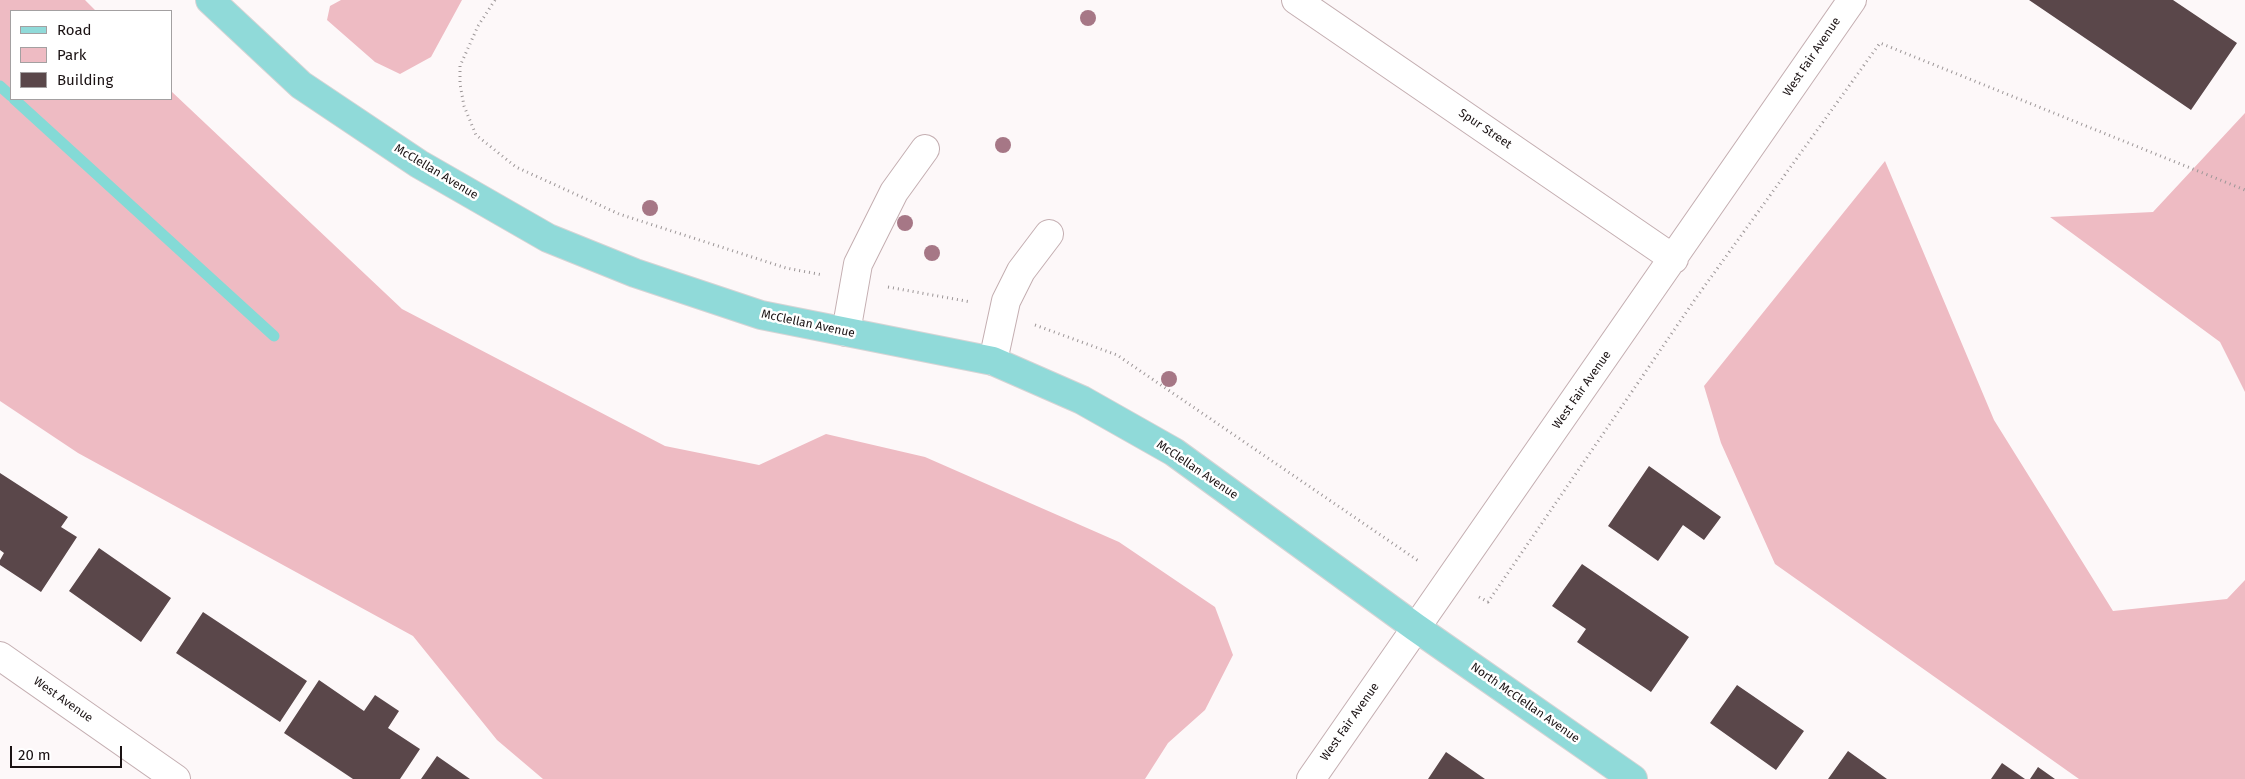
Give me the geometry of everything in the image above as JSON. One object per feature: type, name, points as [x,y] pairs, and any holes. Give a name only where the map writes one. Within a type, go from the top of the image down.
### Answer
[{"type":"main road","name":"McClellan Avenue","points":[[210,0],[301,85],[419,164],[548,238],[635,273],[761,315],[993,361],[1082,400],[1174,452],[1416,627]]},
{"type":"main road","name":"North McClellan Avenue","points":[[1416,627],[1633,779]]},
{"type":"street","name":"Spur Street","points":[[1296,0],[1323,10],[1674,259]]},
{"type":"street","name":"West Fair Avenue","points":[[1311,779],[1674,259],[1852,0]]},
{"type":"street","points":[[846,332],[858,264],[876,224],[894,192],[925,149]]},
{"type":"street","points":[[993,361],[1006,301],[1021,271],[1049,234]]},
{"type":"street","name":"West Avenue","points":[[0,656],[176,779]]},
{"type":"path","points":[[495,0],[478,26],[460,66],[460,84],[464,106],[476,134],[516,167],[619,214],[786,268],[972,302],[1117,355],[1449,581],[1488,602],[1696,298],[1880,43],[2245,190]]},
{"type":"green space","points":[[0,0],[85,0],[95,10],[10,10],[10,100],[172,100],[172,92],[402,309],[665,446],[759,465],[826,434],[925,457],[1119,542],[1215,607],[1233,655],[1205,710],[1168,743],[1145,779],[543,779],[497,740],[413,636],[78,453],[0,401]]},
{"type":"green space","points":[[341,0],[462,0],[431,57],[400,74],[375,62],[327,20],[330,6]]},
{"type":"green space","points":[[2245,113],[2245,392],[2220,342],[2050,217],[2153,212]]},
{"type":"green space","points":[[1885,161],[1994,420],[2113,611],[2227,599],[2245,580],[2245,779],[2079,779],[1775,564],[1721,443],[1704,386]]},
{"type":"building","points":[[2029,0],[2173,0],[2237,43],[2191,110]]},
{"type":"building","points":[[1649,466],[1721,517],[1704,540],[1683,525],[1658,561],[1608,526]]},
{"type":"building","points":[[0,473],[68,517],[61,527],[77,537],[41,592],[0,565],[0,560],[4,553],[0,550]]},
{"type":"building","points":[[99,548],[171,598],[141,642],[69,591]]},
{"type":"building","points":[[1582,564],[1689,637],[1651,692],[1577,642],[1586,629],[1552,606]]},
{"type":"building","points":[[203,612],[307,681],[280,722],[176,653]]},
{"type":"building","points":[[319,680],[364,711],[375,695],[399,711],[388,728],[420,749],[400,779],[353,779],[284,733]]},
{"type":"building","points":[[1737,685],[1804,731],[1776,770],[1710,723]]},
{"type":"building","points":[[1848,751],[1887,779],[1828,779]]},
{"type":"building","points":[[1446,752],[1485,779],[1428,779]]},
{"type":"building","points":[[437,756],[470,779],[421,779]]},
{"type":"building","points":[[2002,763],[2025,779],[1991,779]]},
{"type":"building","points":[[2038,767],[2055,779],[2030,779]]},
{"type":"waterway","points":[[0,86],[10,95]]},
{"type":"waterway","points":[[15,100],[274,336]]}]
